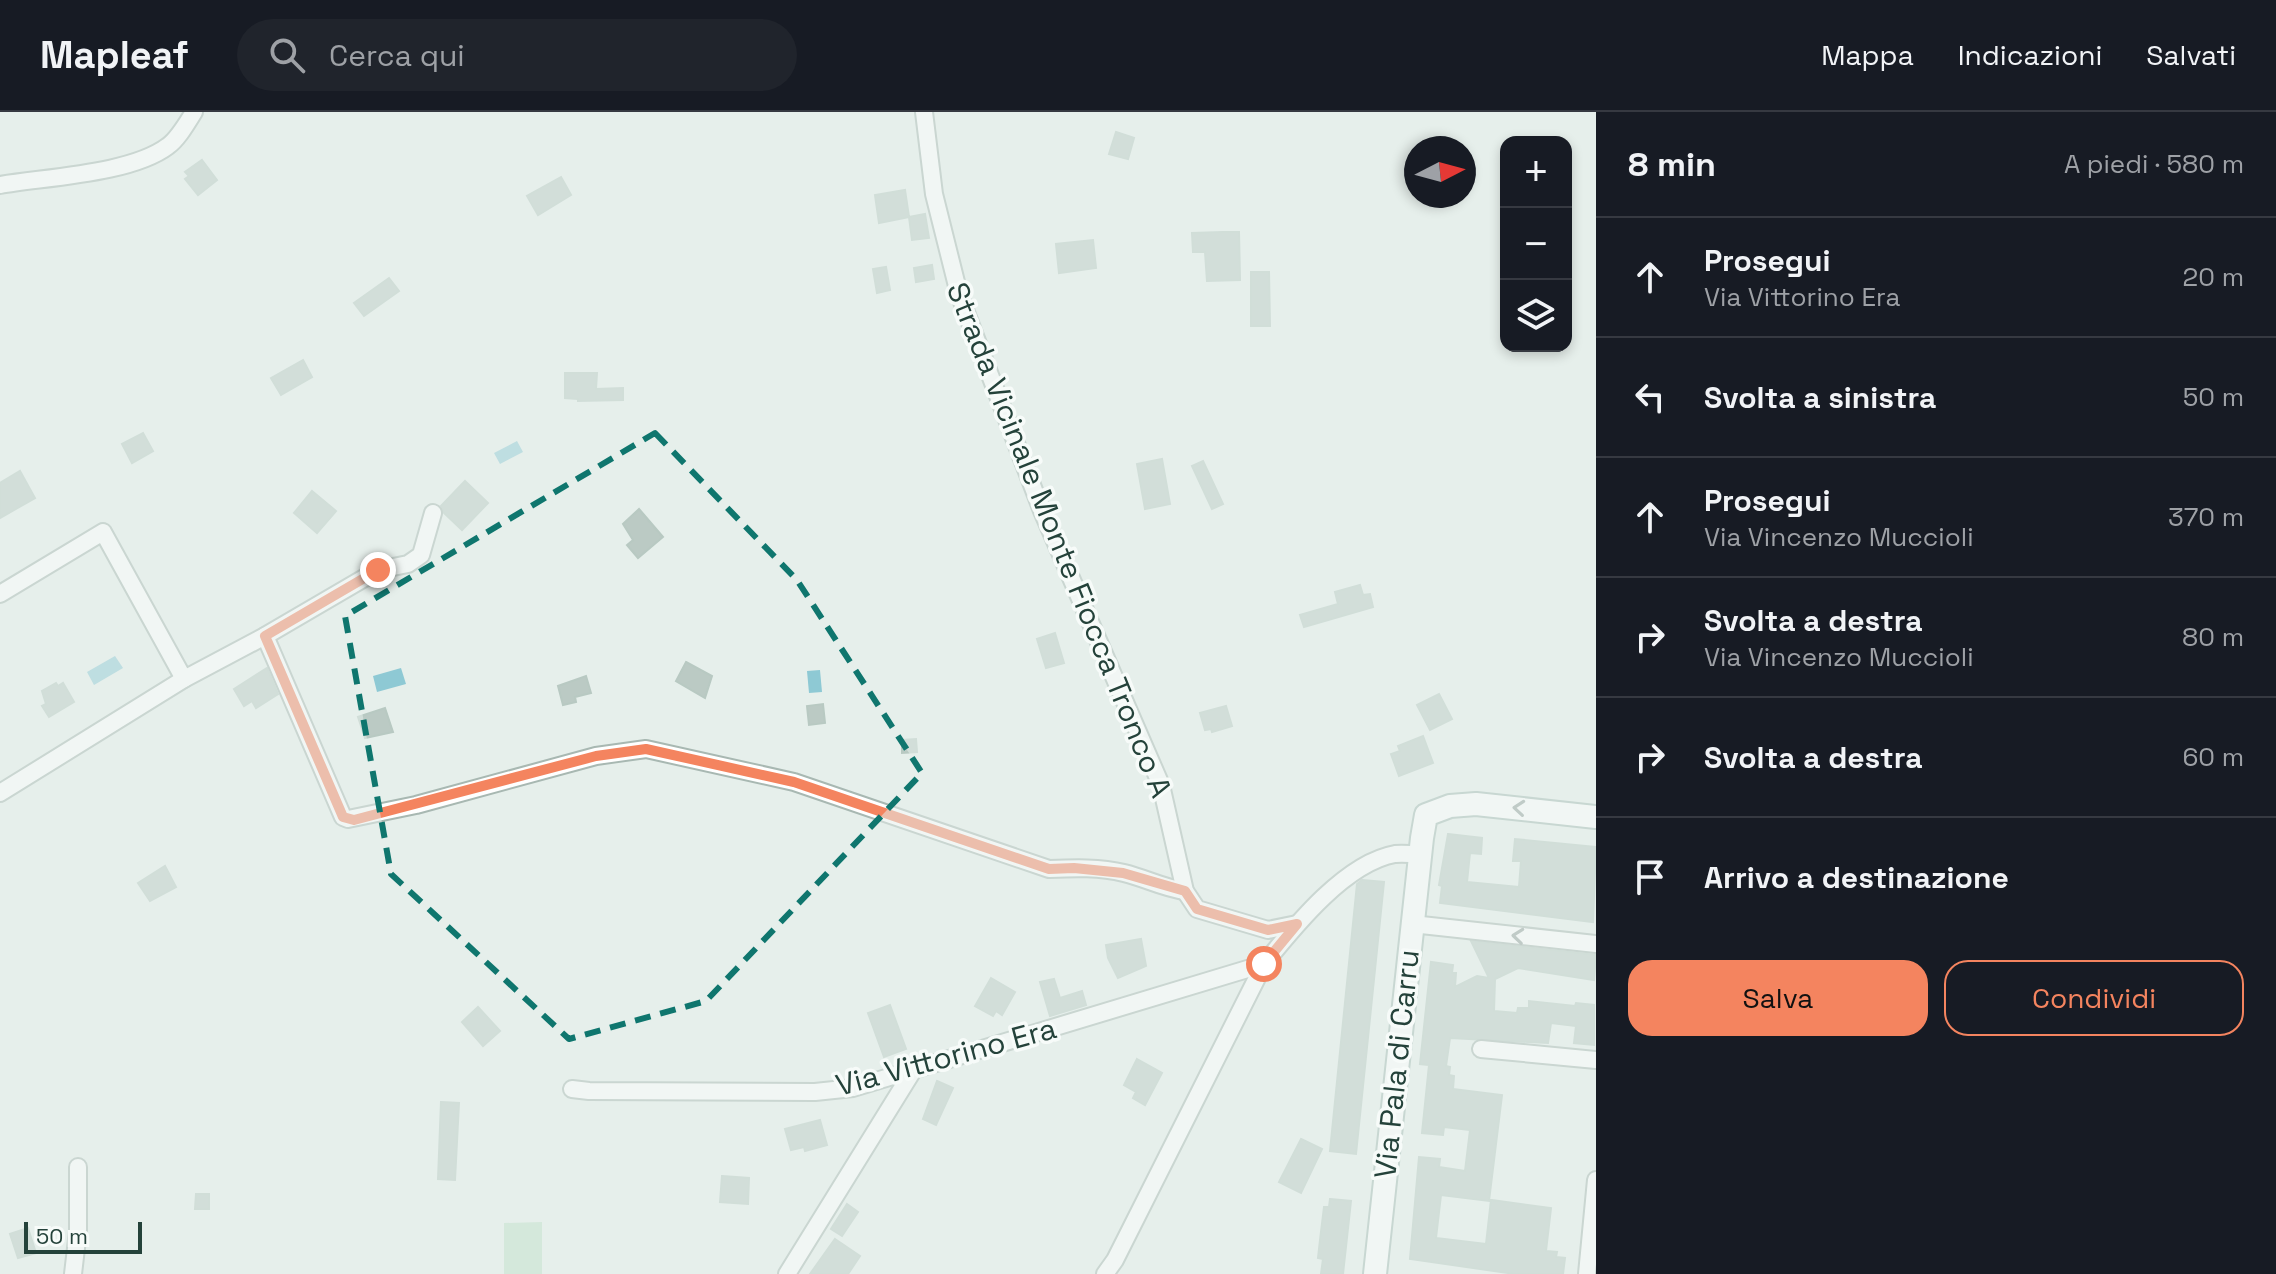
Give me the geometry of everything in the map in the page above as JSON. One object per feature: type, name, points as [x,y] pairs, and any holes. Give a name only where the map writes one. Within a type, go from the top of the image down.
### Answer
[{"type":"street","points":[[0,185],[81,175],[149,157],[170,145],[194,112]]},
{"type":"street","name":"Strada Vicinale Monte Fiocca Tronco A","points":[[924,112],[934,194],[959,294],[1042,511],[1161,785],[1185,891]]},
{"type":"street","points":[[0,793],[184,679],[378,570],[408,564],[421,555],[433,513]]},
{"type":"street","points":[[0,594],[103,532],[184,679]]},
{"type":"street","points":[[265,636],[343,817],[348,819],[416,805],[596,756],[646,749],[794,782],[1049,869],[1123,873],[1185,891],[1197,909],[1268,930],[1297,924]]},
{"type":"street","points":[[1105,1274],[1115,1260],[1264,964],[1297,924],[1337,886],[1372,862],[1396,854],[1420,855],[1426,815],[1450,806],[1476,804],[1596,817]]},
{"type":"street","name":"Via Pala di Carru","points":[[1375,1274],[1420,855]]},
{"type":"street","points":[[1412,924],[1596,944]]},
{"type":"street","name":"Via Vittorino Era","points":[[572,1089],[815,1092],[853,1088],[1264,964]]},
{"type":"street","points":[[1481,1049],[1596,1060]]},
{"type":"street","points":[[787,1274],[914,1069]]},
{"type":"street","points":[[73,1274],[78,1231],[78,1167]]},
{"type":"street","points":[[1587,1274],[1596,1180]]},
{"type":"highlighted area","points":[[655,433],[797,580],[922,773],[706,1001],[569,1039],[391,874],[345,616]]},
{"type":"green space","points":[[542,1222],[542,1274],[504,1274],[504,1223]]},
{"type":"water","points":[[517,441],[523,452],[500,464],[494,453]]},
{"type":"water","points":[[115,656],[123,668],[94,685],[87,672]]},
{"type":"water","points":[[401,668],[406,684],[377,692],[373,676]]},
{"type":"water","points":[[820,670],[822,692],[809,693],[807,671]]},
{"type":"building","points":[[1116,132],[1134,138],[1128,159],[1109,154]]},
{"type":"building","points":[[202,160],[217,180],[198,195],[185,179],[189,176],[185,172]]},
{"type":"building","points":[[561,177],[571,195],[538,215],[527,196]]},
{"type":"building","points":[[905,190],[909,217],[879,223],[875,195]]},
{"type":"building","points":[[925,214],[929,238],[912,240],[909,217]]},
{"type":"building","points":[[1239,232],[1240,280],[1207,281],[1205,252],[1193,252],[1192,233]]},
{"type":"building","points":[[1093,240],[1096,268],[1059,273],[1056,244]]},
{"type":"building","points":[[932,265],[934,279],[916,282],[914,268]]},
{"type":"building","points":[[886,267],[890,290],[877,293],[873,269]]},
{"type":"building","points":[[1251,272],[1269,272],[1270,326],[1251,326]]},
{"type":"building","points":[[389,278],[399,291],[364,316],[354,303]]},
{"type":"building","points":[[303,360],[312,377],[281,395],[271,378]]},
{"type":"building","points":[[565,373],[597,373],[596,389],[623,388],[623,400],[578,401],[565,398]]},
{"type":"building","points":[[143,433],[153,451],[132,463],[122,444]]},
{"type":"building","points":[[1162,459],[1170,504],[1145,509],[1137,464]]},
{"type":"building","points":[[1203,461],[1223,504],[1212,509],[1192,466]]},
{"type":"building","points":[[20,471],[35,498],[0,518],[0,483]]},
{"type":"building","points":[[465,481],[488,503],[462,530],[441,506]]},
{"type":"building","points":[[312,491],[336,511],[317,533],[294,513]]},
{"type":"building","points":[[639,509],[663,537],[638,558],[627,545],[633,540],[623,524]]},
{"type":"building","points":[[1360,585],[1363,595],[1370,594],[1373,607],[1304,627],[1300,615],[1338,604],[1335,592]]},
{"type":"building","points":[[1055,633],[1064,663],[1046,668],[1037,639]]},
{"type":"building","points":[[686,662],[712,676],[705,698],[676,681]]},
{"type":"building","points":[[267,668],[278,694],[256,708],[252,701],[244,706],[234,689]]},
{"type":"building","points":[[586,676],[591,693],[575,697],[576,702],[563,705],[558,686]]},
{"type":"building","points":[[56,683],[58,686],[63,683],[74,702],[49,717],[42,706],[46,704],[42,691]]},
{"type":"building","points":[[1439,694],[1452,719],[1430,730],[1417,705]]},
{"type":"building","points":[[823,704],[825,723],[809,725],[807,706]]},
{"type":"building","points":[[1226,706],[1232,726],[1212,732],[1211,729],[1205,730],[1200,713]]},
{"type":"building","points":[[385,708],[393,732],[365,738],[358,717]]},
{"type":"building","points":[[1423,736],[1433,763],[1399,776],[1391,754],[1400,751],[1398,746]]},
{"type":"building","points":[[916,739],[917,752],[902,753],[902,740]]},
{"type":"building","points":[[1448,834],[1482,838],[1481,854],[1470,853],[1467,882],[1519,887],[1521,861],[1513,861],[1515,839],[1596,847],[1593,922],[1440,903],[1442,886],[1439,885]]},
{"type":"building","points":[[165,866],[176,887],[150,901],[138,883]]},
{"type":"building","points":[[1362,880],[1384,882],[1356,1154],[1330,1151],[1357,884]]},
{"type":"building","points":[[1141,939],[1146,966],[1118,978],[1108,958],[1106,945]]},
{"type":"building","points":[[1471,941],[1596,955],[1594,980],[1518,968],[1495,979],[1494,1011],[1517,1013],[1518,1008],[1529,1008],[1529,1001],[1594,1005],[1594,1045],[1574,1043],[1576,1026],[1551,1023],[1548,1043],[1450,1038],[1446,1066],[1450,1067],[1449,1075],[1454,1076],[1453,1089],[1502,1095],[1489,1201],[1441,1195],[1436,1238],[1486,1244],[1491,1200],[1551,1208],[1546,1251],[1557,1252],[1556,1257],[1565,1258],[1563,1274],[1515,1274],[1410,1259],[1419,1157],[1440,1159],[1439,1167],[1465,1171],[1470,1130],[1444,1127],[1443,1135],[1422,1133],[1429,1065],[1420,1064],[1431,962],[1453,965],[1455,987],[1477,976],[1489,978]]},
{"type":"building","points":[[991,978],[1015,992],[1002,1015],[996,1011],[993,1016],[975,1006]]},
{"type":"building","points":[[1054,979],[1060,998],[1082,991],[1086,1005],[1050,1016],[1040,982]]},
{"type":"building","points":[[890,1005],[906,1049],[884,1057],[868,1013]]},
{"type":"building","points":[[478,1007],[500,1031],[483,1046],[462,1022]]},
{"type":"building","points":[[1137,1059],[1162,1073],[1145,1105],[1133,1098],[1136,1092],[1124,1085]]},
{"type":"building","points":[[937,1081],[953,1088],[936,1125],[923,1119]]},
{"type":"building","points":[[441,1102],[459,1103],[455,1180],[438,1179]]},
{"type":"building","points":[[820,1120],[827,1145],[805,1151],[804,1147],[791,1150],[785,1129]]},
{"type":"building","points":[[1301,1139],[1322,1149],[1301,1193],[1279,1182]]},
{"type":"building","points":[[722,1176],[749,1178],[748,1204],[720,1202]]},
{"type":"building","points":[[196,1194],[209,1194],[209,1209],[195,1209]]},
{"type":"building","points":[[1330,1199],[1351,1201],[1343,1274],[1321,1274],[1323,1259],[1318,1258],[1324,1207],[1329,1207]]},
{"type":"building","points":[[847,1204],[858,1212],[842,1236],[831,1229]]},
{"type":"building","points":[[28,1228],[36,1253],[18,1258],[10,1234]]},
{"type":"building","points":[[835,1239],[860,1256],[848,1274],[810,1274]]},
{"type":"route","points":[[378,570],[265,636],[343,817],[354,820],[596,756],[646,749],[794,782],[1049,869],[1123,873],[1185,891],[1197,909],[1268,930],[1297,924],[1264,964]]}]
